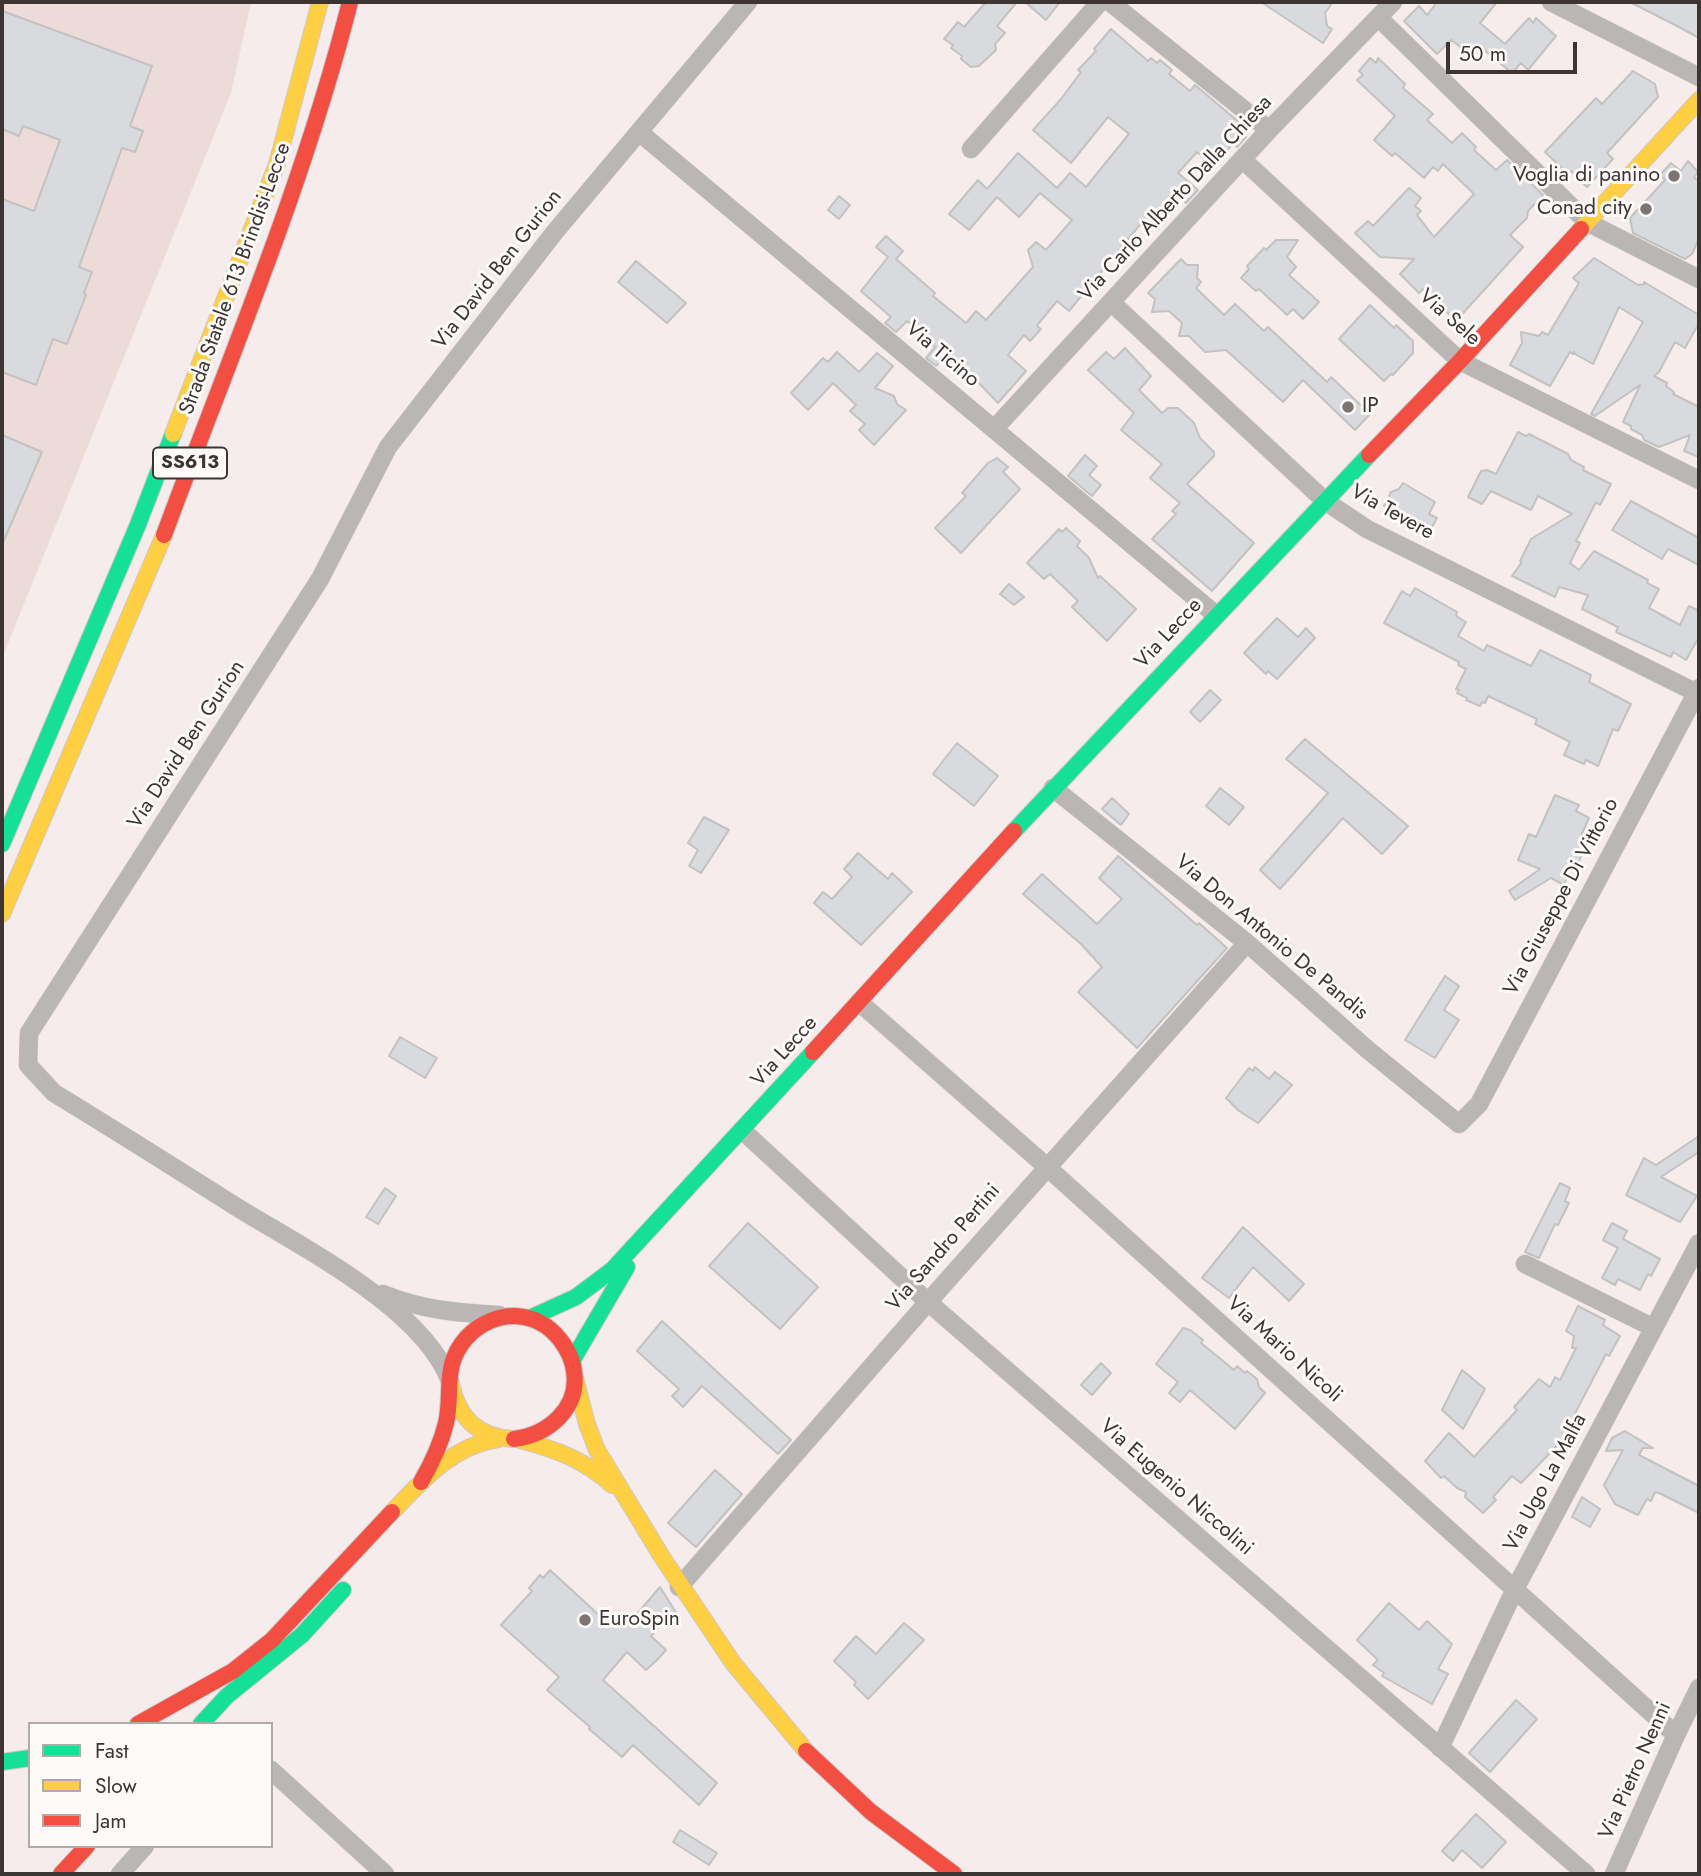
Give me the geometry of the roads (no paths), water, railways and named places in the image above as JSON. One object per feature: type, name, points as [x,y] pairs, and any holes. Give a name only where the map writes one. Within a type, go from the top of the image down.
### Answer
[{"type":"main road","name":"Strada Statale 613 Brindisi-Lecce","points":[[2,844],[137,527],[277,164],[320,2]]},
{"type":"main road","name":"Strada Statale 613 Brindisi-Lecce","points":[[2,914],[161,542],[290,198],[336,58],[350,2]]},
{"type":"main road","name":"Via Lecce","points":[[530,1318],[565,1303],[595,1285],[612,1270],[1053,788],[1460,361],[1699,100]]},
{"type":"main road","name":"Via Lecce","points":[[574,1370],[617,1282],[676,1203]]},
{"type":"main road","points":[[421,1482],[432,1464],[448,1413],[452,1364],[460,1346],[472,1330],[490,1320],[509,1316],[530,1318],[549,1328],[564,1342],[592,1438],[679,1587],[708,1631],[794,1737],[846,1790],[954,1874]]},
{"type":"main road","points":[[142,1722],[233,1671],[272,1640],[421,1482],[457,1452],[473,1444],[537,1435],[553,1426],[565,1412],[572,1396],[574,1370]]},
{"type":"main road","points":[[451,1384],[456,1403],[466,1419],[480,1431],[509,1440],[545,1446],[590,1466],[609,1482],[639,1519]]},
{"type":"main road","points":[[424,1502],[451,1472],[476,1454],[509,1440]]},
{"type":"main road","points":[[210,1721],[227,1696],[302,1636],[351,1582]]},
{"type":"main road","points":[[2,1762],[28,1758]]},
{"type":"main road","points":[[61,1874],[85,1848]]},
{"type":"street","name":"Via David Ben Gurion","points":[[451,1384],[444,1366],[416,1330],[364,1286],[54,1093],[28,1065],[29,1033],[320,579],[388,447],[554,233],[748,2]]},
{"type":"street","points":[[971,149],[1100,2]]},
{"type":"street","points":[[1110,2],[1269,130]]},
{"type":"street","name":"Via Carlo Alberto Dalla Chiesa","points":[[995,429],[1269,130],[1393,2]]},
{"type":"street","points":[[1551,2],[1699,77]]},
{"type":"street","points":[[1379,18],[1587,222],[1699,279]]},
{"type":"street","name":"Via Ticino","points":[[639,132],[1216,615]]},
{"type":"street","name":"Via Sele","points":[[1242,159],[1460,361],[1699,480]]},
{"type":"street","name":"Via Tevere","points":[[1112,303],[1325,500],[1367,529],[1698,691]]},
{"type":"street","name":"Via Giuseppe Di Vittorio","points":[[1459,1124],[1479,1104],[1698,691]]},
{"type":"street","name":"Via Don Antonio De Pandis","points":[[1053,788],[1247,943],[1368,1050],[1459,1124]]},
{"type":"street","name":"Via Sandro Pertini","points":[[679,1587],[1046,1167],[1247,943]]},
{"type":"street","name":"Via Mario Nicoli","points":[[859,1002],[1046,1167],[1675,1735]]},
{"type":"street","name":"Via Eugenio Niccolini","points":[[742,1130],[928,1302],[1586,1874]]},
{"type":"street","name":"Via Ugo La Malfa","points":[[1440,1748],[1515,1589],[1699,1243]]},
{"type":"street","points":[[1525,1264],[1654,1328]]},
{"type":"street","name":"Via David Ben Gurion","points":[[364,1286],[419,1307],[509,1316]]},
{"type":"street","name":"Via Pietro Nenni","points":[[1614,1874],[1675,1735],[1699,1688]]},
{"type":"street","points":[[273,1772],[385,1874]]},
{"type":"street","points":[[120,1874],[143,1848]]},
{"type":"place","name":"Voglia di panino","points":[[1674,176]]},
{"type":"place","name":"Conad city","points":[[1646,209]]},
{"type":"place","name":"IP","points":[[1348,407]]},
{"type":"place","name":"EuroSpin","points":[[585,1620]]}]
